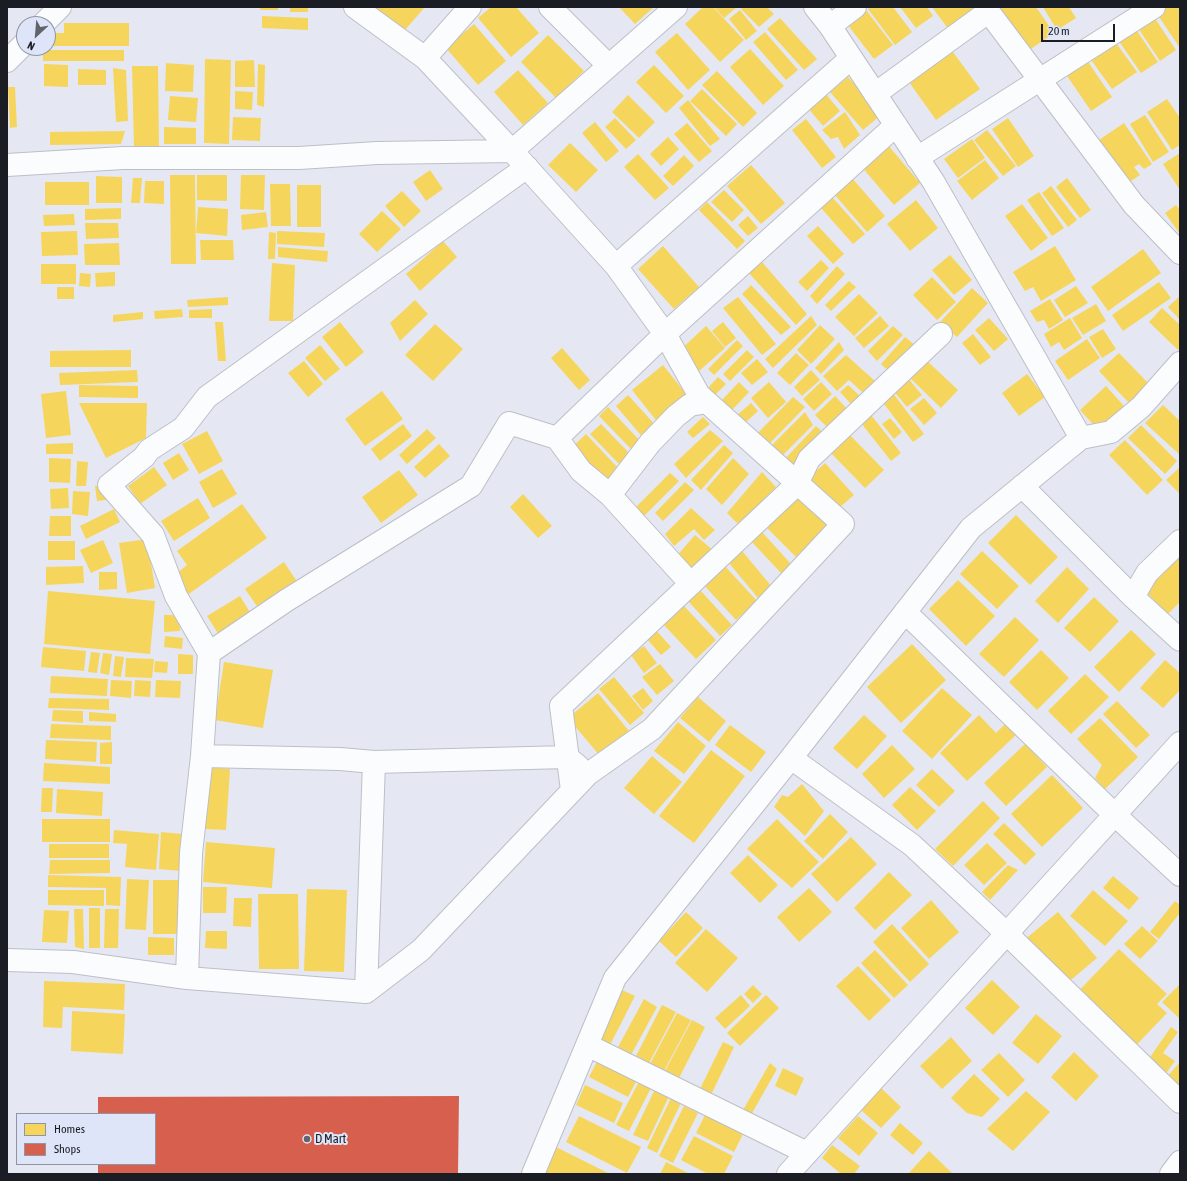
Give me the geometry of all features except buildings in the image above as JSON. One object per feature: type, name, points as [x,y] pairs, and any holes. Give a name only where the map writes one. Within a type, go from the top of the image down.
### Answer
[{"type":"street","points":[[51,16],[60,7]]},
{"type":"street","points":[[7,960],[73,962],[187,978],[366,992],[421,950],[588,774],[652,729],[842,524],[699,395],[665,334],[616,266],[527,167],[425,58],[355,7]]},
{"type":"street","points":[[425,58],[470,7]]},
{"type":"street","points":[[550,7],[609,66]]},
{"type":"street","points":[[7,165],[123,158],[299,158],[376,153],[512,151],[676,7]]},
{"type":"street","points":[[815,7],[830,26],[933,180],[1081,438]]},
{"type":"street","points":[[830,26],[855,7]]},
{"type":"street","points":[[917,158],[1154,7]]},
{"type":"street","points":[[875,94],[987,10],[1134,205],[1180,253]]},
{"type":"street","points":[[7,61],[16,52]]},
{"type":"street","points":[[616,266],[851,58]]},
{"type":"street","points":[[557,438],[665,334],[896,125]]},
{"type":"street","points":[[187,978],[191,853],[202,756],[209,653],[176,596],[153,535],[108,485],[144,457],[149,450],[183,428],[207,397],[527,167]]},
{"type":"street","points":[[572,790],[561,706],[797,484],[810,459],[941,334]]},
{"type":"street","points":[[533,1174],[615,978],[792,758],[971,528],[1081,438],[1111,432],[1141,407],[1180,363]]},
{"type":"street","points":[[610,495],[650,443],[676,416],[690,406],[707,402]]},
{"type":"street","points":[[209,653],[287,600],[471,486],[509,423],[557,438],[581,471],[610,495],[691,584]]},
{"type":"street","points":[[1022,486],[1133,596],[1180,640]]},
{"type":"street","points":[[1133,596],[1147,573],[1180,541]]},
{"type":"street","points":[[905,612],[1180,876]]},
{"type":"street","points":[[788,1174],[1180,743]]},
{"type":"street","points":[[202,756],[340,759],[374,762],[567,757],[588,774]]},
{"type":"street","points":[[792,758],[912,846],[1006,933],[1180,1102]]},
{"type":"street","points":[[366,992],[374,762]]},
{"type":"street","points":[[587,1045],[807,1153]]},
{"type":"street","points":[[1171,1174],[1180,1162]]},
{"type":"place","name":"D Mart","points":[[307,1139]]}]
